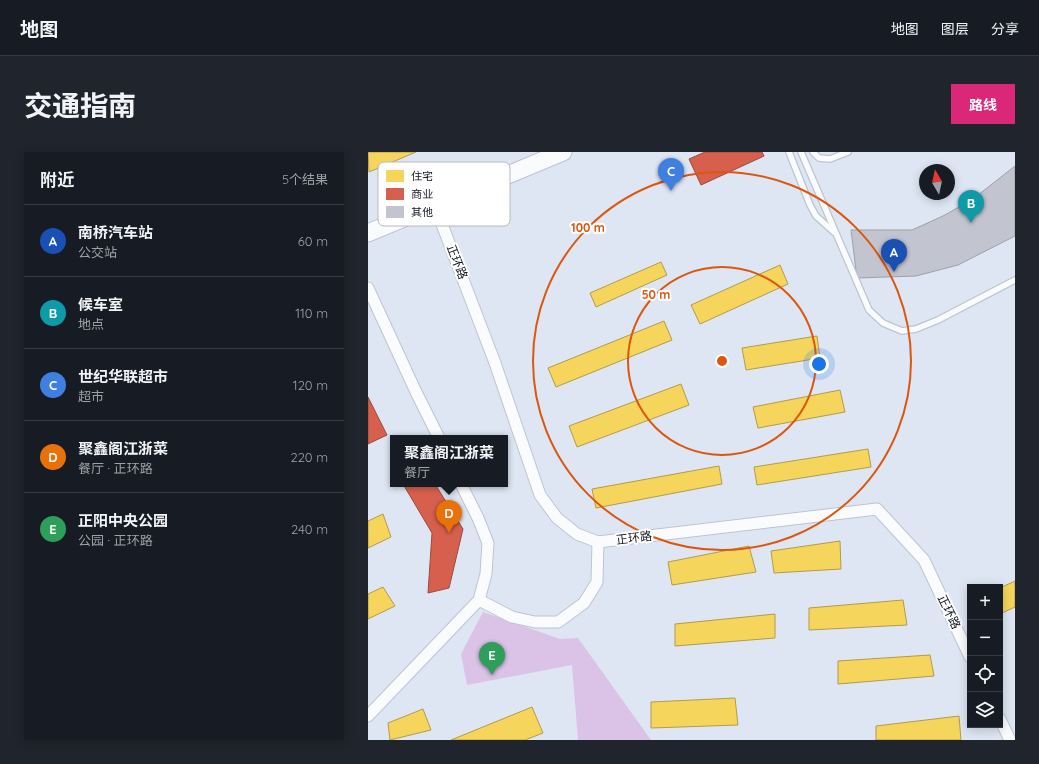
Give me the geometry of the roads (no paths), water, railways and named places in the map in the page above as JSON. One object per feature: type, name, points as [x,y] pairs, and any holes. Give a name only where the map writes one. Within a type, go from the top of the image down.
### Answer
[{"type":"main road","points":[[510,174],[563,152]]},
{"type":"main road","points":[[368,233],[385,226]]},
{"type":"street","name":"正环路","points":[[443,226],[495,363],[540,495],[557,518],[576,534],[598,542],[877,509],[924,560],[967,650]]},
{"type":"street","points":[[368,288],[438,435]]},
{"type":"street","points":[[368,716],[479,600],[486,574],[488,543],[478,518],[462,487]]},
{"type":"street","points":[[479,600],[512,617],[535,622],[558,622],[584,603],[597,582],[598,542]]},
{"type":"street","points":[[1003,725],[1010,740]]},
{"type":"lane","points":[[789,152],[810,205],[816,216],[836,234]]},
{"type":"lane","points":[[801,152],[868,310],[883,323],[902,331],[923,327],[1004,287],[1015,280]]},
{"type":"lane","points":[[813,152],[819,158],[830,159],[848,152]]},
{"type":"place","name":"世纪华联超市","points":[[671,191]]},
{"type":"place","name":"候车室","points":[[971,223]]},
{"type":"place","name":"南桥汽车站","points":[[894,272]]},
{"type":"place","name":"聚鑫阁江浙菜","points":[[449,533]]},
{"type":"place","name":"正阳中央公园","points":[[492,675]]}]
